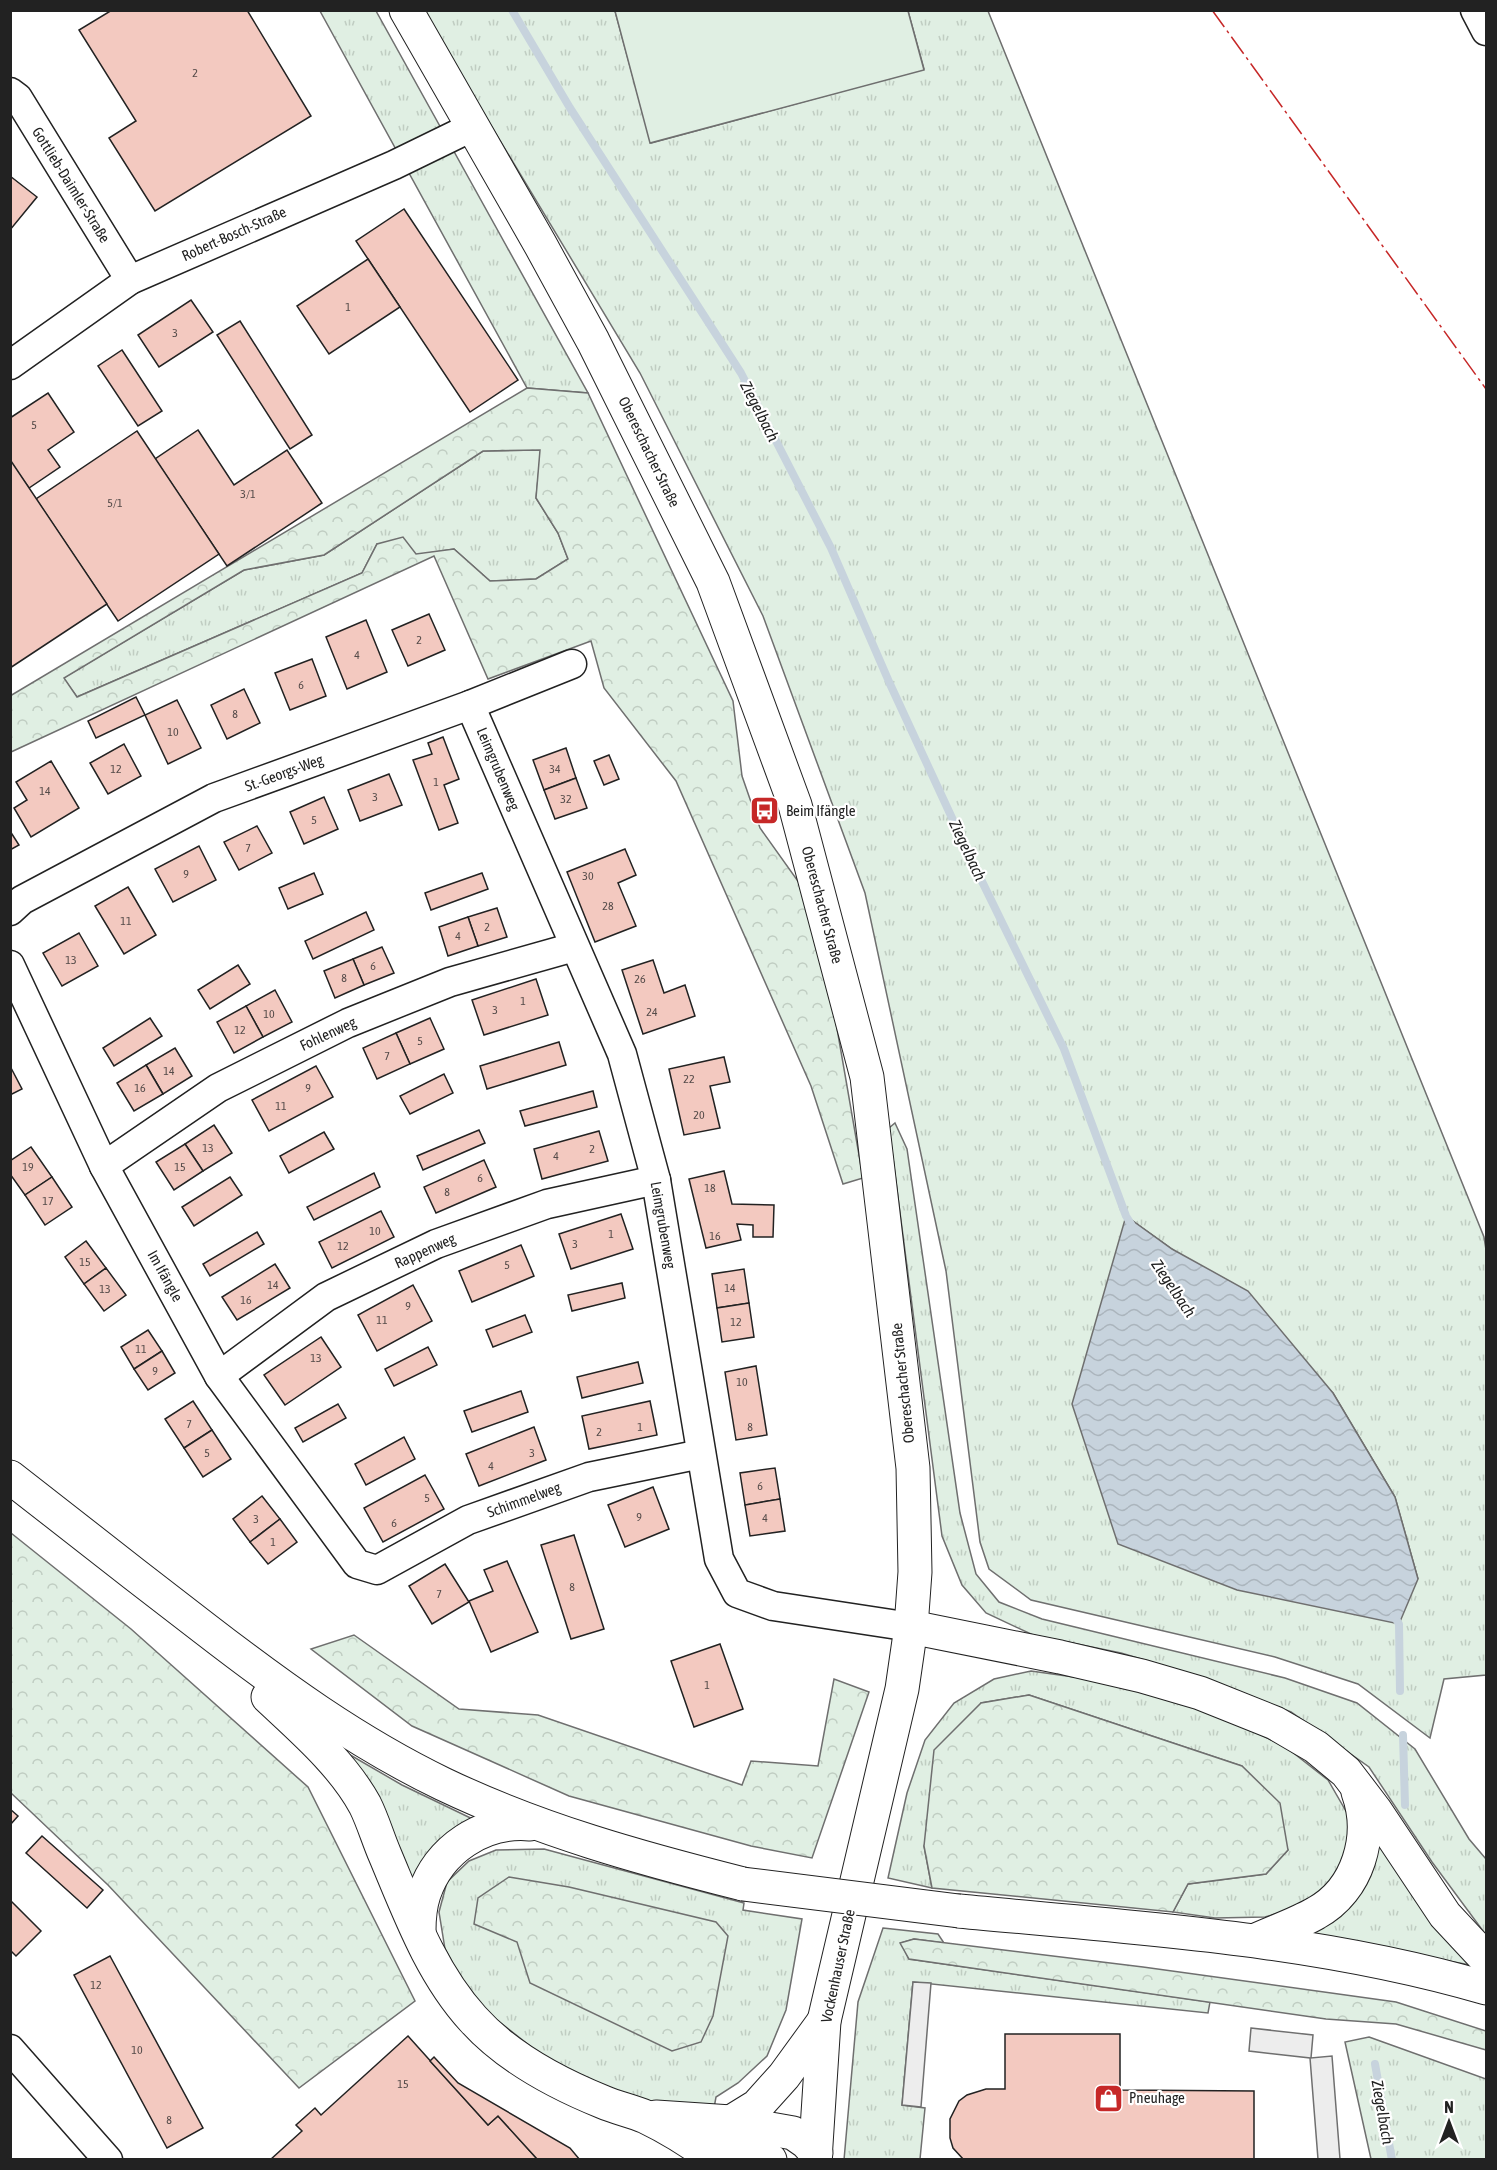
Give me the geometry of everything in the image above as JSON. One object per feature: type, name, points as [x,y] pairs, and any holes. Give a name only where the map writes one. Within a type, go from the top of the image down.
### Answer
[{"type":"main road","name":"Obereschacher Straße","points":[[406,10],[604,361],[713,582],[795,805],[867,1077],[913,1468],[915,1572],[911,1627],[902,1689],[881,1775]]},
{"type":"main road","points":[[10,1477],[296,1698],[344,1729],[441,1783],[540,1825],[636,1856],[743,1884],[959,1911],[1256,1940],[1396,1965],[1486,1988]]},
{"type":"main road","points":[[155,1591],[286,1714],[347,1778],[365,1806],[429,1956],[457,2000],[493,2039],[537,2070],[603,2102],[644,2117],[687,2139],[716,2160]]},
{"type":"main road","points":[[911,1627],[1071,1659],[1142,1676],[1200,1693],[1275,1723],[1330,1758],[1346,1772],[1445,1915],[1486,1959]]},
{"type":"main road","name":"Vockenhauser Straße","points":[[813,2158],[824,2021],[881,1775]]},
{"type":"main road","points":[[1256,1940],[1316,1913],[1341,1892],[1350,1879],[1358,1864],[1365,1832],[1364,1816],[1355,1785]]},
{"type":"main road","points":[[419,1931],[419,1913],[427,1886],[441,1862],[454,1848],[485,1830],[521,1824],[540,1825]]},
{"type":"main road","points":[[731,2122],[757,2106],[784,2076],[824,2021]]},
{"type":"main road","points":[[644,2117],[731,2122],[793,2133],[806,2142],[813,2158]]},
{"type":"main road","points":[[687,2139],[719,2149],[770,2160]]},
{"type":"street","points":[[1475,10],[1486,31]]},
{"type":"street","name":"Gottlieb-Daimler-Straße","points":[[10,92],[18,98],[130,280]]},
{"type":"street","name":"Robert-Bosch-Straße","points":[[10,365],[130,280],[394,165],[472,127]]},
{"type":"street","name":"St.-Georgs-Weg","points":[[10,911],[21,900],[214,798],[470,705],[572,664]]},
{"type":"street","name":"Leimgrubenweg","points":[[470,705],[622,1054],[656,1180],[719,1559],[736,1593],[772,1606],[911,1627]]},
{"type":"street","name":"Fohlenweg","points":[[104,1166],[218,1088],[348,1023],[450,982],[574,947]]},
{"type":"street","name":"Im Ifängle","points":[[10,965],[104,1166],[219,1376],[357,1564]]},
{"type":"street","name":"Rappenweg","points":[[219,1376],[326,1297],[436,1244],[547,1204],[656,1180]]},
{"type":"street","name":"Schimmelweg","points":[[357,1564],[377,1570],[468,1520],[589,1477],[701,1454]]},
{"type":"street","points":[[10,2049],[108,2160]]},
{"type":"green space","points":[[320,11],[376,11],[588,393],[527,388]]},
{"type":"green space","points":[[422,11],[615,11],[651,143],[924,69],[908,11],[988,11],[1484,1237],[1486,1250],[1486,1675],[1444,1679],[1430,1738],[1358,1684],[1275,1657],[1031,1600],[989,1569],[980,1542],[946,1271],[865,893],[763,616],[640,373]],"holes":[[[1126,1216],[1172,1249],[1333,1393],[1395,1497],[1418,1579]]]},
{"type":"green space","points":[[615,11],[908,11],[924,70],[650,143]]},
{"type":"green space","points":[[527,388],[588,393],[733,701],[742,776],[760,828],[800,884],[835,1017],[863,1178],[843,1184],[811,1086],[676,781],[604,688],[591,641],[488,679],[434,556],[11,752],[10,696]],"holes":[[[540,450],[536,498],[558,533],[568,559],[536,579],[490,581],[454,549],[416,554],[403,537],[377,544],[362,573],[77,697],[64,678],[244,570],[324,555],[483,451]]]},
{"type":"green space","points":[[541,450],[536,498],[558,533],[568,559],[536,579],[490,581],[454,549],[416,555],[377,544],[362,573],[77,697],[63,678],[244,570],[324,555],[483,451]]},
{"type":"green space","points":[[895,1123],[907,1149],[960,1513],[976,1574],[999,1602],[1042,1619],[1285,1678],[1357,1703],[1415,1749],[1469,1839],[1486,1859],[1486,1935],[1432,1862],[1369,1767],[1291,1712],[1205,1678],[1121,1653],[1033,1635],[986,1613],[962,1585],[942,1536],[889,1128]]},
{"type":"green space","points":[[11,1533],[131,1629],[308,1787],[415,2001],[299,2088],[108,1885],[11,1793]]},
{"type":"green space","points":[[354,1635],[459,1709],[538,1715],[742,1785],[751,1761],[818,1766],[834,1679],[869,1692],[812,1858],[751,1846],[569,1796],[412,1726],[311,1649]]},
{"type":"green space","points":[[1031,1671],[1088,1679],[1159,1695],[1225,1717],[1287,1748],[1328,1780],[1347,1813],[1350,1848],[1338,1879],[1306,1905],[1265,1917],[1215,1918],[1173,1912],[1188,1884],[1266,1874],[1288,1850],[1242,1766],[1029,1695],[981,1703],[924,1846],[932,1888],[888,1878],[907,1793],[925,1740],[954,1703],[994,1679]]},
{"type":"green space","points":[[1029,1695],[1242,1766],[1280,1803],[1288,1850],[1266,1874],[1188,1884],[1173,1912],[932,1888],[924,1846],[934,1750],[981,1703]]},
{"type":"green space","points":[[333,1745],[402,1785],[483,1824],[416,1887]]},
{"type":"green space","points":[[1373,1819],[1481,1967],[1303,1934]]},
{"type":"green space","points":[[544,1849],[744,1903],[743,1910],[802,1919],[786,2010],[767,2056],[738,2083],[716,2097],[714,2108],[675,2108],[621,2095],[548,2060],[474,2002],[445,1949],[439,1912],[447,1882],[469,1861],[496,1850]]},
{"type":"green space","points":[[509,1877],[569,1887],[716,1922],[728,1936],[713,2016],[701,2042],[672,2051],[530,1983],[517,1942],[474,1924],[478,1898]]},
{"type":"green space","points":[[883,1928],[938,1934],[944,1943],[914,1939],[901,1943],[909,1959],[1210,2002],[1208,2013],[913,1982],[902,2105],[925,2108],[920,2159],[844,2160],[858,2002]]},
{"type":"green space","points":[[914,1939],[1143,1967],[1396,2002],[1486,2031],[1486,2050],[1396,2024],[1326,2019],[909,1959],[900,1943]]},
{"type":"green space","points":[[1369,2037],[1486,2079],[1486,2159],[1371,2159],[1345,2042]]},
{"type":"shaded area","points":[[913,1982],[931,1983],[921,2107],[902,2105]]},
{"type":"shaded area","points":[[1251,2028],[1313,2035],[1311,2058],[1332,2056],[1340,2159],[1318,2159],[1310,2058],[1249,2051]]},
{"type":"water","points":[[1126,1216],[1172,1249],[1248,1291],[1333,1393],[1395,1497],[1418,1579],[1399,1624],[1237,1590],[1118,1544],[1072,1404]]},
{"type":"building","points":[[112,10],[247,10],[311,116],[155,211],[109,138],[136,121],[79,30]]},
{"type":"building","points":[[10,176],[37,197],[10,230]]},
{"type":"building","points":[[404,209],[518,380],[470,412],[356,241]]},
{"type":"building","points":[[368,259],[400,307],[329,354],[297,306]]},
{"type":"building","points":[[191,300],[213,332],[159,367],[138,335]]},
{"type":"building","points":[[240,321],[312,435],[290,449],[217,335]]},
{"type":"building","points":[[122,350],[162,411],[138,426],[98,366]]},
{"type":"building","points":[[48,393],[74,432],[48,450],[60,467],[29,488],[10,462],[10,418]]},
{"type":"building","points":[[198,430],[234,485],[287,450],[322,503],[227,566],[155,459]]},
{"type":"building","points":[[137,431],[219,554],[118,621],[36,499]]},
{"type":"building","points":[[10,462],[107,604],[10,668]]},
{"type":"building","points":[[429,614],[445,650],[408,666],[392,630]]},
{"type":"building","points":[[366,620],[387,672],[347,689],[326,637]]},
{"type":"building","points":[[312,659],[326,696],[290,710],[275,673]]},
{"type":"building","points":[[244,689],[260,723],[227,739],[211,705]]},
{"type":"building","points":[[136,697],[145,715],[96,738],[88,721]]},
{"type":"building","points":[[177,700],[201,748],[168,764],[145,715]]},
{"type":"building","points":[[443,737],[459,779],[444,785],[458,823],[439,830],[413,760],[432,754],[428,743]]},
{"type":"building","points":[[124,744],[141,776],[108,794],[90,763]]},
{"type":"building","points":[[566,748],[576,778],[544,790],[533,760]]},
{"type":"building","points":[[609,755],[619,779],[604,785],[594,761]]},
{"type":"building","points":[[51,761],[79,808],[31,837],[14,808],[27,800],[16,782]]},
{"type":"building","points":[[389,774],[402,805],[360,821],[348,790]]},
{"type":"building","points":[[576,778],[587,808],[555,819],[544,790]]},
{"type":"building","points":[[324,797],[338,829],[304,844],[290,812]]},
{"type":"building","points":[[257,826],[272,853],[239,870],[224,842]]},
{"type":"building","points":[[10,831],[19,845],[10,850]]},
{"type":"building","points":[[199,846],[216,880],[173,902],[155,869]]},
{"type":"building","points":[[625,849],[636,875],[618,883],[636,926],[595,942],[567,872]]},
{"type":"building","points":[[314,873],[323,894],[288,909],[279,888]]},
{"type":"building","points":[[482,873],[488,889],[431,910],[425,893]]},
{"type":"building","points":[[128,887],[156,935],[124,954],[95,906]]},
{"type":"building","points":[[497,908],[507,937],[478,946],[468,917]]},
{"type":"building","points":[[366,912],[374,930],[313,959],[305,941]]},
{"type":"building","points":[[468,917],[478,946],[448,956],[439,927]]},
{"type":"building","points":[[79,933],[98,966],[62,986],[43,953]]},
{"type":"building","points":[[382,947],[394,973],[364,985],[353,959]]},
{"type":"building","points":[[353,959],[364,985],[335,998],[324,971]]},
{"type":"building","points":[[653,960],[664,993],[685,985],[695,1016],[643,1034],[622,970]]},
{"type":"building","points":[[238,965],[250,984],[210,1009],[198,990]]},
{"type":"building","points":[[536,979],[548,1015],[484,1035],[472,1000]]},
{"type":"building","points":[[275,990],[292,1022],[263,1037],[246,1006]]},
{"type":"building","points":[[246,1006],[263,1037],[234,1053],[217,1022]]},
{"type":"building","points":[[150,1018],[162,1036],[114,1066],[103,1048]]},
{"type":"building","points":[[430,1018],[444,1049],[410,1064],[396,1033]]},
{"type":"building","points":[[396,1033],[410,1064],[377,1079],[363,1048]]},
{"type":"building","points":[[559,1042],[566,1065],[487,1089],[480,1066]]},
{"type":"building","points":[[175,1048],[192,1076],[163,1094],[146,1065]]},
{"type":"building","points":[[724,1057],[730,1082],[710,1086],[720,1128],[684,1135],[669,1069]]},
{"type":"building","points":[[146,1065],[163,1094],[134,1111],[117,1083]]},
{"type":"building","points":[[10,1066],[22,1089],[10,1095]]},
{"type":"building","points":[[316,1066],[333,1097],[269,1131],[252,1100]]},
{"type":"building","points":[[444,1074],[453,1093],[410,1114],[400,1096]]},
{"type":"building","points":[[593,1091],[597,1107],[525,1126],[520,1111]]},
{"type":"building","points":[[214,1125],[232,1153],[203,1171],[185,1144]]},
{"type":"building","points":[[479,1130],[485,1143],[423,1170],[417,1156]]},
{"type":"building","points":[[599,1131],[608,1161],[542,1179],[534,1149]]},
{"type":"building","points":[[324,1132],[334,1149],[289,1173],[280,1156]]},
{"type":"building","points":[[185,1144],[203,1171],[174,1190],[156,1162]]},
{"type":"building","points":[[31,1147],[52,1177],[25,1195],[10,1174],[10,1161]]},
{"type":"building","points":[[484,1160],[496,1187],[436,1213],[424,1187]]},
{"type":"building","points":[[724,1171],[732,1204],[774,1205],[773,1237],[753,1237],[753,1225],[737,1224],[741,1240],[706,1248],[689,1179]]},
{"type":"building","points":[[374,1173],[380,1187],[314,1220],[307,1207]]},
{"type":"building","points":[[52,1177],[72,1207],[45,1225],[25,1195]]},
{"type":"building","points":[[230,1177],[242,1195],[194,1226],[182,1207]]},
{"type":"building","points":[[381,1211],[394,1237],[332,1268],[319,1242]]},
{"type":"building","points":[[621,1214],[633,1249],[571,1269],[559,1234]]},
{"type":"building","points":[[257,1232],[264,1244],[210,1276],[203,1264]]},
{"type":"building","points":[[86,1241],[106,1268],[84,1284],[65,1257]]},
{"type":"building","points":[[521,1245],[534,1276],[472,1302],[459,1271]]},
{"type":"building","points":[[275,1264],[290,1288],[237,1320],[222,1297]]},
{"type":"building","points":[[106,1268],[126,1295],[104,1311],[84,1284]]},
{"type":"building","points":[[744,1269],[749,1303],[717,1308],[712,1274]]},
{"type":"building","points":[[622,1283],[625,1298],[572,1311],[568,1295]]},
{"type":"building","points":[[413,1285],[432,1321],[377,1351],[358,1315]]},
{"type":"building","points":[[749,1303],[754,1337],[722,1342],[717,1308]]},
{"type":"building","points":[[525,1315],[532,1332],[493,1347],[486,1330]]},
{"type":"building","points":[[148,1330],[162,1351],[134,1369],[121,1347]]},
{"type":"building","points":[[321,1337],[341,1367],[285,1405],[264,1375]]},
{"type":"building","points":[[428,1347],[437,1365],[394,1386],[385,1369]]},
{"type":"building","points":[[162,1351],[175,1373],[148,1390],[134,1369]]},
{"type":"building","points":[[638,1362],[643,1383],[582,1398],[577,1377]]},
{"type":"building","points":[[756,1366],[767,1435],[736,1440],[725,1372]]},
{"type":"building","points":[[521,1391],[528,1412],[472,1432],[464,1411]]},
{"type":"building","points":[[193,1401],[212,1430],[184,1448],[165,1419]]},
{"type":"building","points":[[650,1401],[657,1435],[589,1449],[582,1416]]},
{"type":"building","points":[[338,1404],[346,1418],[303,1442],[295,1428]]},
{"type":"building","points":[[534,1427],[546,1460],[479,1486],[466,1454]]},
{"type":"building","points":[[212,1430],[231,1459],[203,1477],[184,1448]]},
{"type":"building","points":[[404,1437],[415,1459],[366,1485],[355,1464]]},
{"type":"building","points":[[775,1468],[780,1499],[745,1505],[740,1473]]},
{"type":"building","points":[[425,1475],[444,1509],[383,1542],[364,1508]]},
{"type":"building","points":[[653,1487],[669,1529],[625,1547],[608,1505]]},
{"type":"building","points":[[262,1496],[280,1519],[250,1542],[233,1519]]},
{"type":"building","points":[[780,1499],[785,1531],[750,1536],[745,1505]]},
{"type":"building","points":[[280,1519],[297,1542],[268,1564],[250,1542]]},
{"type":"building","points":[[574,1535],[604,1629],[571,1639],[541,1545]]},
{"type":"building","points":[[507,1561],[538,1632],[491,1652],[469,1601],[493,1591],[484,1570]]},
{"type":"building","points":[[445,1564],[469,1602],[432,1624],[409,1586]]},
{"type":"building","points":[[720,1644],[743,1709],[694,1727],[671,1661]]},
{"type":"building","points":[[10,1809],[18,1816],[10,1825]]},
{"type":"building","points":[[42,1836],[103,1890],[87,1908],[26,1853]]},
{"type":"building","points":[[10,1900],[41,1931],[16,1956],[10,1950]]},
{"type":"building","points":[[110,1956],[203,2128],[167,2148],[74,1975]]},
{"type":"building","name":"Pneuhage","points":[[1005,2034],[1120,2034],[1120,2090],[1254,2091],[1254,2160],[964,2160],[953,2148],[950,2138],[950,2119],[959,2101],[967,2095],[986,2089],[1005,2089]]},
{"type":"building","points":[[408,2036],[488,2125],[498,2116],[538,2160],[270,2160],[302,2131],[296,2125],[315,2108],[321,2115]]},
{"type":"building","points":[[434,2057],[458,2083],[570,2148],[580,2160],[538,2160],[498,2116],[488,2125],[430,2061]]},
{"type":"waterway","name":"Ziegelbach","points":[[512,10],[570,108],[741,373],[831,548],[890,684],[971,859],[1064,1049],[1126,1216],[1131,1224]]},
{"type":"waterway","name":"Ziegelbach","points":[[1394,1616],[1399,1624],[1400,1691]]},
{"type":"waterway","name":"Ziegelbach","points":[[1403,1735],[1405,1805]]},
{"type":"waterway","name":"Ziegelbach","points":[[1375,2064],[1392,2160]]},
{"type":"power","points":[[1212,10],[1486,389]]},
{"type":"place","name":"Beim Ifängle","points":[[765,811]]},
{"type":"place","name":"Pneuhage","points":[[1108,2098]]}]
